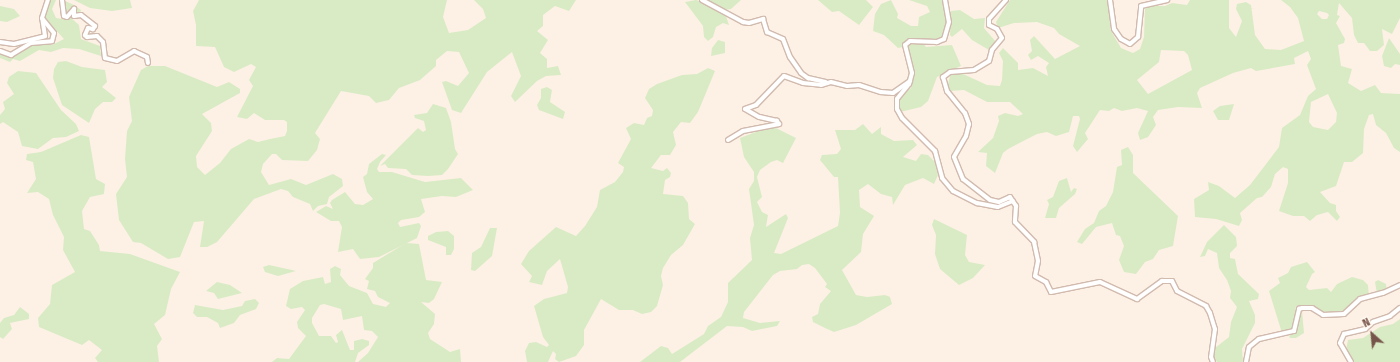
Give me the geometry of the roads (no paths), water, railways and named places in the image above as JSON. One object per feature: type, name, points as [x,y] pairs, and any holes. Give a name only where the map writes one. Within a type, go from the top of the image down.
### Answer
[{"type":"street","points":[[0,42],[14,44],[45,36],[42,18],[48,0]]},
{"type":"street","points":[[62,0],[64,16],[67,17],[74,9],[74,16],[80,16],[95,26],[93,29],[88,28],[85,35],[88,37],[97,36],[103,42],[105,58],[117,61],[134,51],[147,57],[148,63]]},
{"type":"street","points":[[702,0],[743,22],[749,23],[763,19],[766,32],[783,39],[790,57],[801,73],[808,78],[893,93],[910,80]]},
{"type":"street","points":[[945,0],[949,22],[944,39],[937,42],[910,41],[905,45],[912,66],[910,80],[897,99],[897,109],[902,118],[935,151],[941,174],[949,187],[959,195],[977,203],[998,207],[1013,201]]},
{"type":"street","points":[[1006,0],[989,19],[989,25],[997,29],[1002,38],[992,50],[989,61],[974,70],[950,72],[945,74],[943,78],[946,91],[965,113],[968,124],[966,136],[954,157],[963,179],[990,200],[999,202],[1010,197],[1016,206],[1015,222],[1034,242],[1038,261],[1035,276],[1046,282],[1051,292],[1100,282],[1137,299],[1168,280],[1180,293],[1209,309],[1215,329],[1210,357],[1212,362]]},
{"type":"street","points":[[1110,0],[1114,29],[1121,39],[1130,44],[1138,36],[1141,6],[1167,0]]},
{"type":"street","points":[[0,51],[11,55],[31,43],[52,41],[54,33],[42,18]]},
{"type":"street","points":[[728,140],[743,131],[779,124],[777,120],[759,117],[745,109],[756,105],[765,93],[775,87],[782,77],[788,76],[803,83],[831,82]]},
{"type":"street","points":[[1246,362],[1250,347],[1265,335],[1273,336],[1294,331],[1302,308],[1312,308],[1323,315],[1344,314],[1360,299],[1375,296],[1400,285]]},
{"type":"street","points":[[1351,362],[1340,343],[1344,334],[1365,329],[1373,322],[1390,316],[1400,308]]}]
